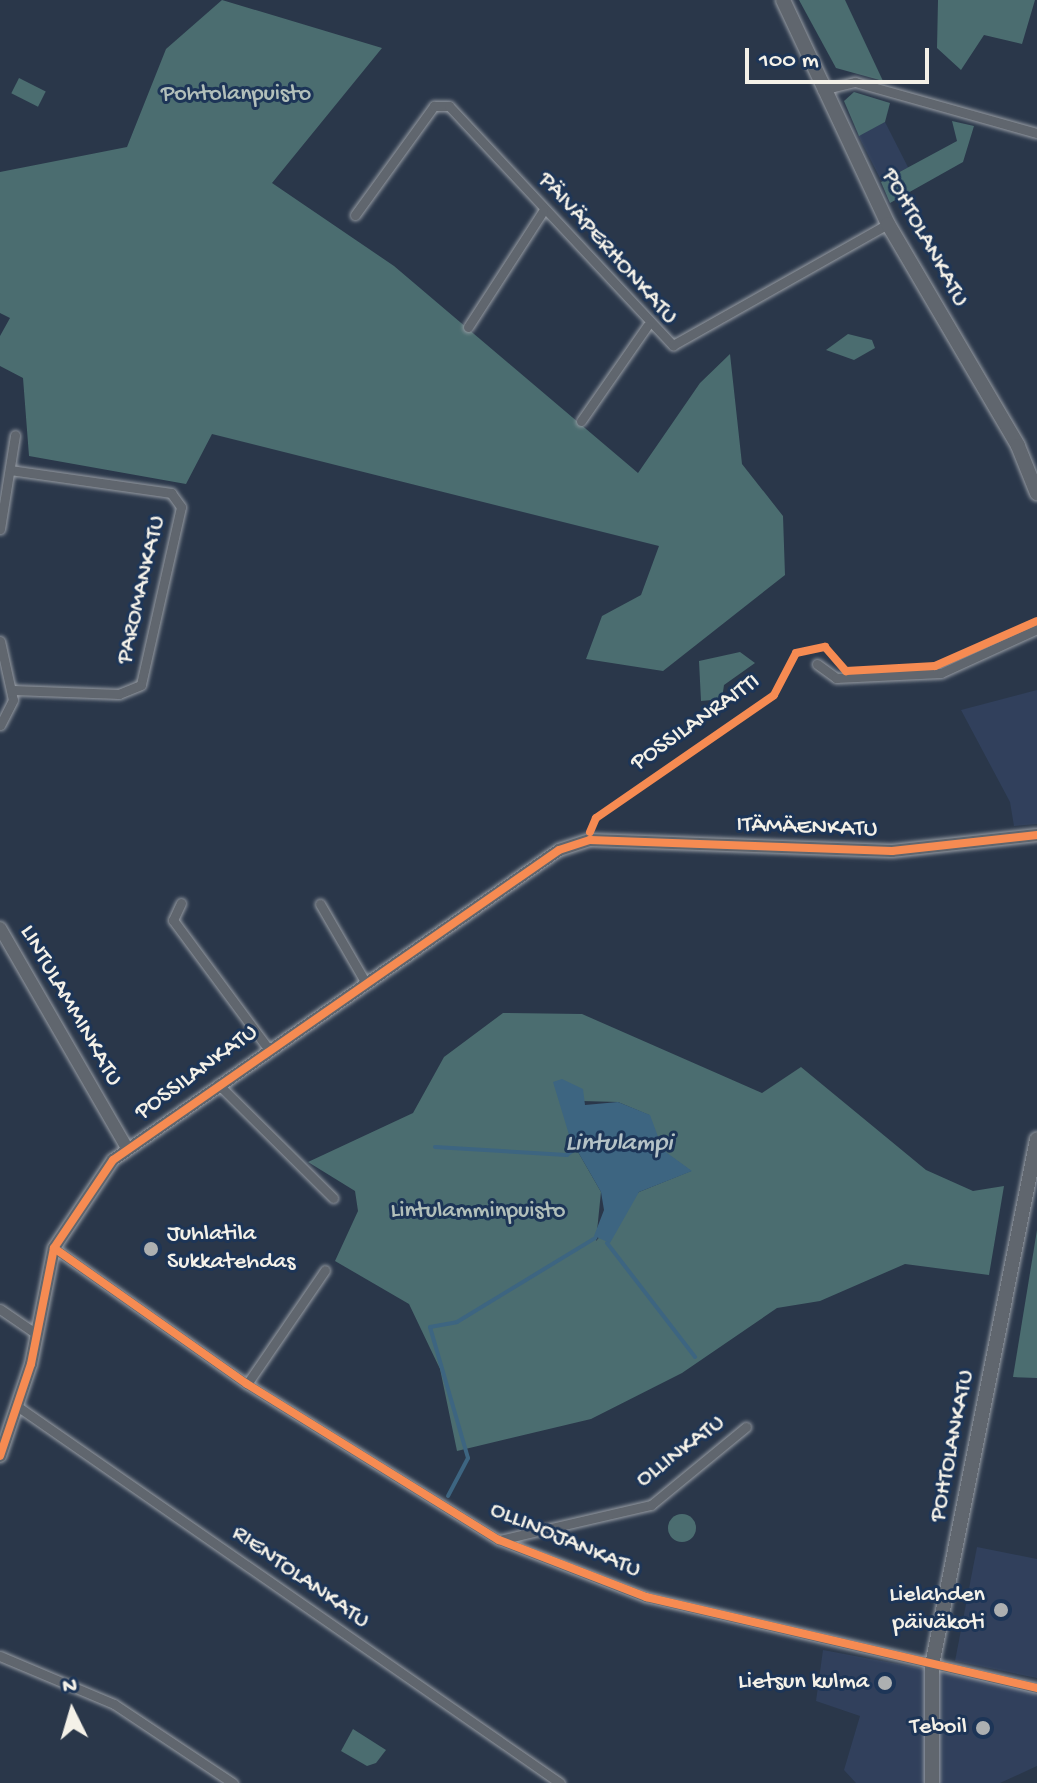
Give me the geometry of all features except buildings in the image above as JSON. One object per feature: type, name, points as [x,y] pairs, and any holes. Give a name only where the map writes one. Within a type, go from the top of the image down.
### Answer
[{"type":"main road","name":"POHTOLANKATU","points":[[783,0],[822,90],[888,224],[1010,432],[1037,493]]},
{"type":"main road","name":"POHTOLANKATU","points":[[932,1783],[932,1665],[1037,1139]]},
{"type":"main road","name":"POHTOLANKATU","points":[[933,1763],[941,1783]]},
{"type":"street","points":[[822,90],[855,82],[1037,133]]},
{"type":"street","name":"PÄIVÄPERHONKATU","points":[[355,215],[441,103],[647,326],[666,344],[680,345],[888,224]]},
{"type":"street","points":[[468,327],[543,211]]},
{"type":"street","points":[[581,421],[647,326]]},
{"type":"street","points":[[0,529],[15,435]]},
{"type":"street","name":"PAROMANKATU","points":[[10,470],[171,493],[181,503],[141,685],[119,694],[13,690]]},
{"type":"street","points":[[817,664],[836,678],[941,673],[1037,629]]},
{"type":"street","points":[[0,641],[13,690],[0,725]]},
{"type":"street","name":"ITÄMÄENKATU","points":[[575,842],[870,851],[1037,835]]},
{"type":"street","name":"POSSILANKATU","points":[[0,1456],[17,1406],[54,1248],[85,1193],[127,1148],[364,980],[575,842]]},
{"type":"street","points":[[181,903],[173,920],[267,1047]]},
{"type":"street","points":[[320,904],[364,980]]},
{"type":"street","name":"LINTULAMMINKATU","points":[[0,928],[127,1148]]},
{"type":"street","points":[[218,1084],[333,1198]]},
{"type":"street","name":"OLLINOJANKATU","points":[[54,1248],[247,1384],[499,1540],[646,1597],[1037,1688]]},
{"type":"street","points":[[247,1384],[325,1270]]},
{"type":"street","points":[[0,1309],[35,1333]]},
{"type":"street","name":"RIENTOLANKATU","points":[[17,1406],[560,1783]]},
{"type":"street","name":"OLLINKATU","points":[[499,1540],[651,1505],[746,1427]]},
{"type":"street","points":[[0,1656],[114,1704],[233,1783]]},
{"type":"shaded area","points":[[885,122],[908,167],[881,181],[858,136]]},
{"type":"shaded area","points":[[1037,690],[1037,824],[1014,826],[1010,802],[961,710]]},
{"type":"shaded area","name":"Lielahden päiväkoti","points":[[977,1547],[1037,1559],[1037,1678],[955,1661]]},
{"type":"shaded area","points":[[823,1650],[1037,1690],[1037,1766],[1000,1783],[856,1783],[844,1770],[860,1716],[816,1701]]},
{"type":"green space","name":"Pohtolanpuisto","points":[[222,0],[382,48],[272,183],[394,266],[638,473],[700,383],[730,354],[742,464],[783,516],[785,575],[663,671],[586,659],[602,616],[641,595],[659,546],[212,434],[186,484],[29,456],[23,378],[0,366],[0,336],[10,318],[0,313],[0,172],[127,147],[166,49]]},
{"type":"green space","points":[[799,0],[845,0],[883,81],[836,68]]},
{"type":"green space","points":[[938,0],[1035,0],[1022,44],[984,35],[961,70],[937,48]]},
{"type":"green space","points":[[19,78],[46,92],[38,107],[11,93]]},
{"type":"green space","points":[[854,92],[890,103],[885,122],[859,136],[844,101]]},
{"type":"green space","points":[[952,121],[974,126],[963,162],[890,203],[881,182],[957,141]]},
{"type":"green space","points":[[848,334],[872,340],[875,348],[854,360],[826,350]]},
{"type":"green space","points":[[740,652],[755,663],[724,685],[722,699],[701,701],[699,661]]},
{"type":"green space","name":"Lintulamminpuisto","points":[[503,1013],[582,1014],[762,1093],[801,1067],[926,1170],[973,1191],[1004,1186],[989,1275],[905,1264],[820,1301],[777,1308],[682,1373],[591,1419],[457,1451],[440,1369],[409,1304],[335,1261],[358,1211],[355,1191],[308,1162],[413,1113],[444,1057]],"holes":[[[582,1101],[618,1102],[649,1115],[662,1150],[691,1171],[639,1192],[596,1241],[601,1192],[570,1138],[564,1108]]]},
{"type":"green space","points":[[1037,1230],[1037,1378],[1013,1377]]},
{"type":"green space","points":[[682,1514],[692,1518],[696,1528],[692,1538],[682,1542],[672,1538],[668,1528],[672,1518]]},
{"type":"green space","points":[[353,1729],[386,1750],[376,1763],[367,1766],[341,1751]]},
{"type":"water","name":"Lintulampi","points":[[562,1079],[583,1089],[585,1105],[618,1102],[650,1115],[663,1150],[692,1171],[639,1192],[610,1243],[594,1236],[604,1210],[601,1192],[570,1138],[553,1082]]},
{"type":"waterway","points":[[435,1147],[567,1155],[575,1149]]},
{"type":"waterway","points":[[448,1496],[468,1458],[430,1327],[457,1322],[595,1238]]},
{"type":"waterway","points":[[607,1243],[695,1357]]},
{"type":"cycle path","name":"POSSILANRAITTI","points":[[590,832],[596,818],[774,695],[796,653],[825,647],[846,671],[935,666],[1037,621]]},
{"type":"cycle path","points":[[0,1456],[31,1364],[54,1248],[113,1160],[559,850],[590,840],[892,851],[1037,835]]},
{"type":"cycle path","points":[[54,1248],[247,1384],[499,1540],[646,1597],[1037,1688]]},
{"type":"place","name":"Juhlatila Sukkatehdas","points":[[151,1249]]},
{"type":"place","name":"Lielahden päiväkoti","points":[[1001,1610]]},
{"type":"place","name":"Lietsun kulma","points":[[885,1683]]},
{"type":"place","name":"Teboil","points":[[983,1728]]}]
